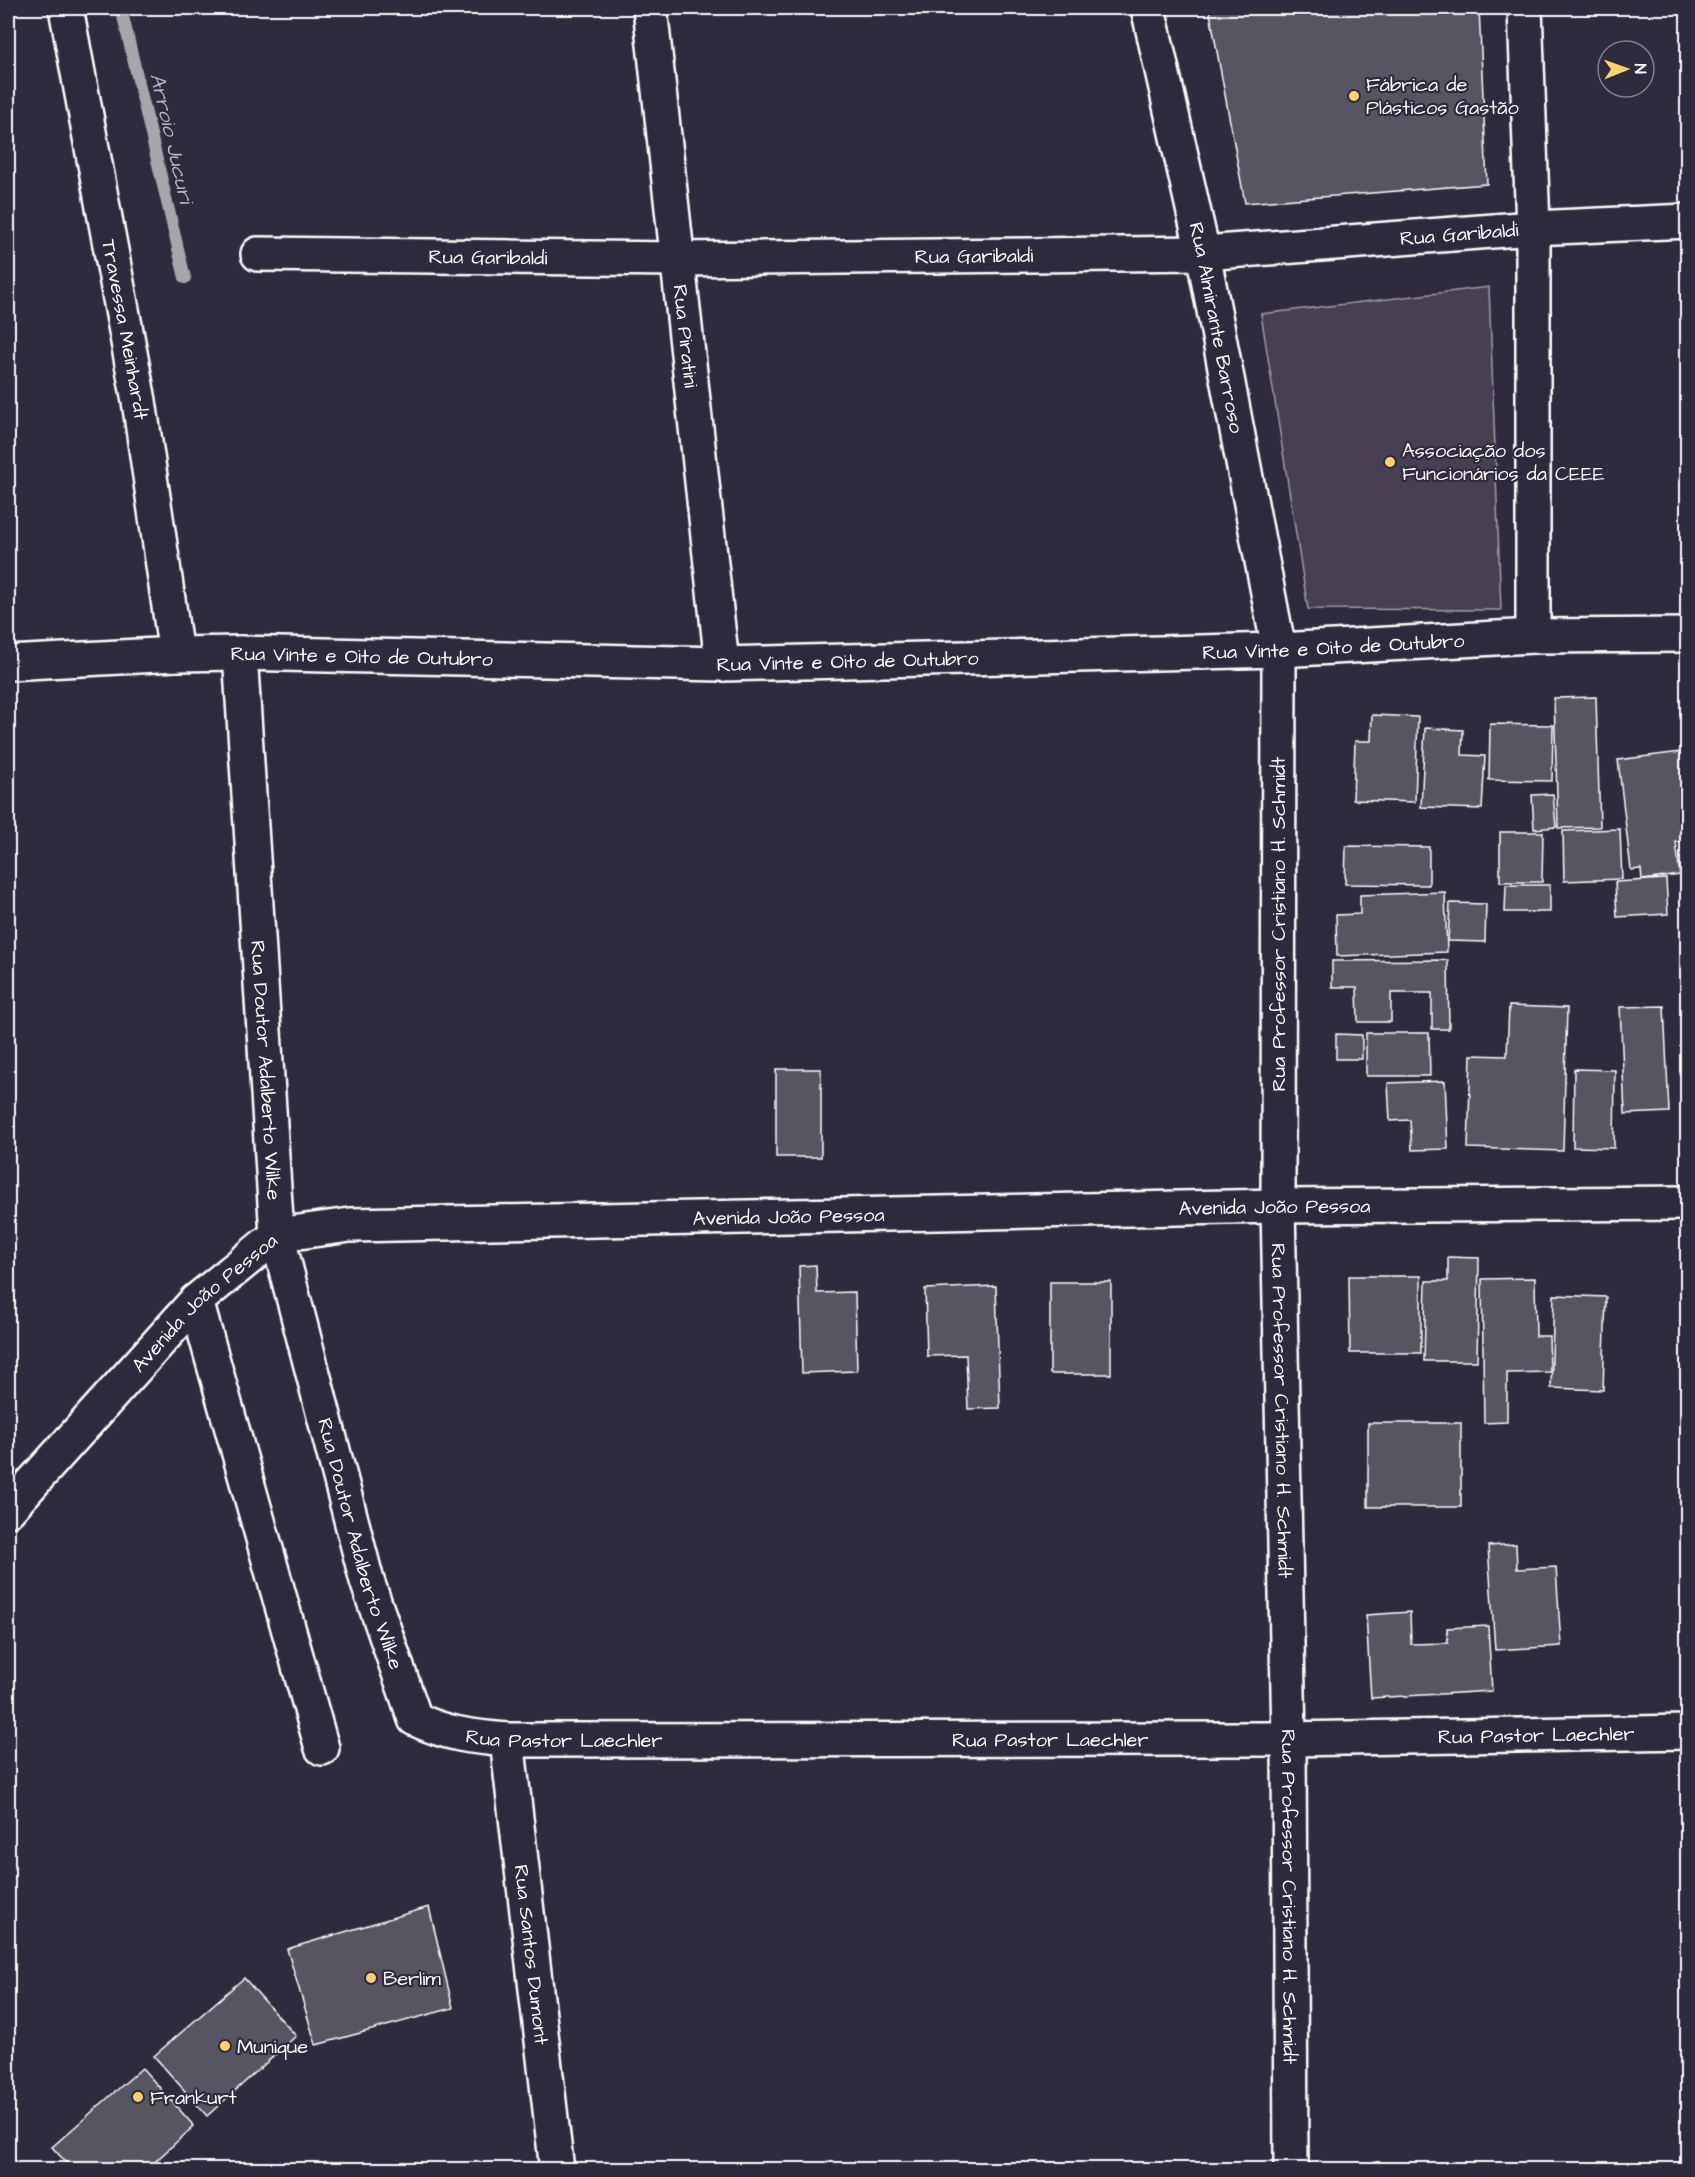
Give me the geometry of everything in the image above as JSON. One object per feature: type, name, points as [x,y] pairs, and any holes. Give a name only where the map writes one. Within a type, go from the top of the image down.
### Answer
[{"type":"street","name":"Travessa Meinhardt","points":[[66,8],[139,400],[176,654]]},
{"type":"street","name":"Rua Piratini","points":[[650,8],[722,664]]},
{"type":"street","name":"Rua Almirante Barroso","points":[[1148,8],[1203,253],[1279,650]]},
{"type":"street","points":[[1525,8],[1533,228],[1533,636]]},
{"type":"street","name":"Rua Garibaldi","points":[[258,254],[677,259],[1203,253],[1533,228],[1688,221]]},
{"type":"street","name":"Rua Vinte e Oito de Outubro","points":[[8,663],[240,653],[722,664],[1279,650],[1533,636],[1688,635]]},
{"type":"street","name":"Rua Professor Cristiano H. Schmidt","points":[[1279,650],[1278,1206],[1289,1739],[1292,2169]]},
{"type":"street","name":"Rua Doutor Adalberto Wilke","points":[[240,653],[277,1235],[367,1581],[415,1719]]},
{"type":"street","name":"Avenida João Pessoa","points":[[8,1510],[196,1301],[277,1235],[350,1225],[1278,1206],[1688,1203]]},
{"type":"street","points":[[196,1301],[322,1748]]},
{"type":"street","name":"Rua Pastor Laechler","points":[[415,1719],[436,1730],[462,1736],[507,1740],[1289,1739],[1688,1732]]},
{"type":"street","name":"Rua Santos Dumont","points":[[507,1740],[557,2169]]},
{"type":"shaded area","name":"Associação dos Funcionários da CEEE","points":[[1489,287],[1501,610],[1308,609],[1261,314]]},
{"type":"building","name":"Fábrica de Plásticos Gastão","points":[[1209,8],[1479,8],[1487,184],[1245,203]]},
{"type":"building","points":[[1596,697],[1600,827],[1558,828],[1554,698]]},
{"type":"building","points":[[1372,715],[1418,717],[1415,802],[1353,800],[1355,741],[1371,741]]},
{"type":"building","points":[[1490,724],[1553,725],[1552,781],[1489,780]]},
{"type":"building","points":[[1425,728],[1463,730],[1462,755],[1485,756],[1482,809],[1421,807]]},
{"type":"building","points":[[1688,751],[1688,841],[1676,842],[1680,875],[1642,880],[1641,869],[1631,870],[1618,760]]},
{"type":"building","points":[[1553,794],[1556,827],[1534,829],[1532,795]]},
{"type":"building","points":[[1620,829],[1622,879],[1564,881],[1563,831]]},
{"type":"building","points":[[1500,832],[1543,832],[1542,882],[1500,882]]},
{"type":"building","points":[[1346,846],[1429,847],[1429,885],[1345,884]]},
{"type":"building","points":[[1666,879],[1668,914],[1617,917],[1615,882]]},
{"type":"building","points":[[1506,885],[1550,885],[1550,912],[1505,912]]},
{"type":"building","points":[[1445,892],[1447,952],[1337,956],[1336,915],[1360,914],[1360,895]]},
{"type":"building","points":[[1450,903],[1486,904],[1485,942],[1448,941]]},
{"type":"building","points":[[1448,960],[1449,1029],[1432,1029],[1432,993],[1391,993],[1391,1022],[1358,1022],[1357,987],[1332,987],[1332,961]]},
{"type":"building","points":[[1685,1004],[1688,1004],[1688,1074],[1685,1074]]},
{"type":"building","points":[[1509,1006],[1567,1008],[1563,1151],[1468,1148],[1471,1055],[1507,1056]]},
{"type":"building","points":[[1664,1006],[1669,1112],[1625,1114],[1620,1007]]},
{"type":"building","points":[[1366,1033],[1429,1033],[1430,1076],[1366,1076]]},
{"type":"building","points":[[1336,1034],[1362,1035],[1362,1059],[1336,1059]]},
{"type":"building","points":[[776,1069],[821,1069],[821,1157],[776,1157]]},
{"type":"building","points":[[1574,1069],[1615,1070],[1614,1148],[1573,1147]]},
{"type":"building","points":[[1445,1081],[1448,1149],[1412,1150],[1410,1120],[1390,1121],[1388,1083]]},
{"type":"building","points":[[1448,1257],[1479,1258],[1477,1361],[1424,1361],[1426,1281],[1448,1281]]},
{"type":"building","points":[[816,1265],[817,1293],[855,1292],[857,1371],[802,1373],[799,1266]]},
{"type":"building","points":[[1349,1276],[1421,1276],[1421,1353],[1350,1353]]},
{"type":"building","points":[[1535,1278],[1536,1336],[1549,1336],[1550,1372],[1507,1373],[1507,1422],[1484,1423],[1482,1279]]},
{"type":"building","points":[[1050,1282],[1111,1282],[1111,1374],[1050,1374]]},
{"type":"building","points":[[996,1286],[1000,1408],[968,1409],[966,1355],[927,1356],[925,1289]]},
{"type":"building","points":[[1554,1295],[1606,1297],[1603,1390],[1551,1388]]},
{"type":"building","points":[[1368,1423],[1461,1423],[1461,1507],[1368,1507]]},
{"type":"building","points":[[1516,1544],[1517,1569],[1556,1567],[1561,1646],[1495,1650],[1488,1546]]},
{"type":"building","points":[[1410,1612],[1411,1644],[1448,1643],[1447,1628],[1488,1626],[1492,1691],[1371,1698],[1366,1615]]},
{"type":"building","name":"Berlim","points":[[429,1907],[453,2008],[316,2045],[287,1949]]},
{"type":"building","name":"Munique","points":[[244,1978],[296,2036],[207,2116],[154,2056]]},
{"type":"building","name":"Frankurt","points":[[142,2068],[194,2126],[146,2170],[73,2170],[52,2147]]},
{"type":"waterway","name":"Arroio Jucuri","points":[[121,8],[185,278]]},
{"type":"place","name":"Fábrica de Plásticos Gastão","points":[[1354,96]]},
{"type":"place","name":"Associação dos Funcionários da CEEE","points":[[1390,462]]},
{"type":"place","name":"Berlim","points":[[371,1978]]},
{"type":"place","name":"Munique","points":[[225,2046]]},
{"type":"place","name":"Frankurt","points":[[138,2097]]}]
